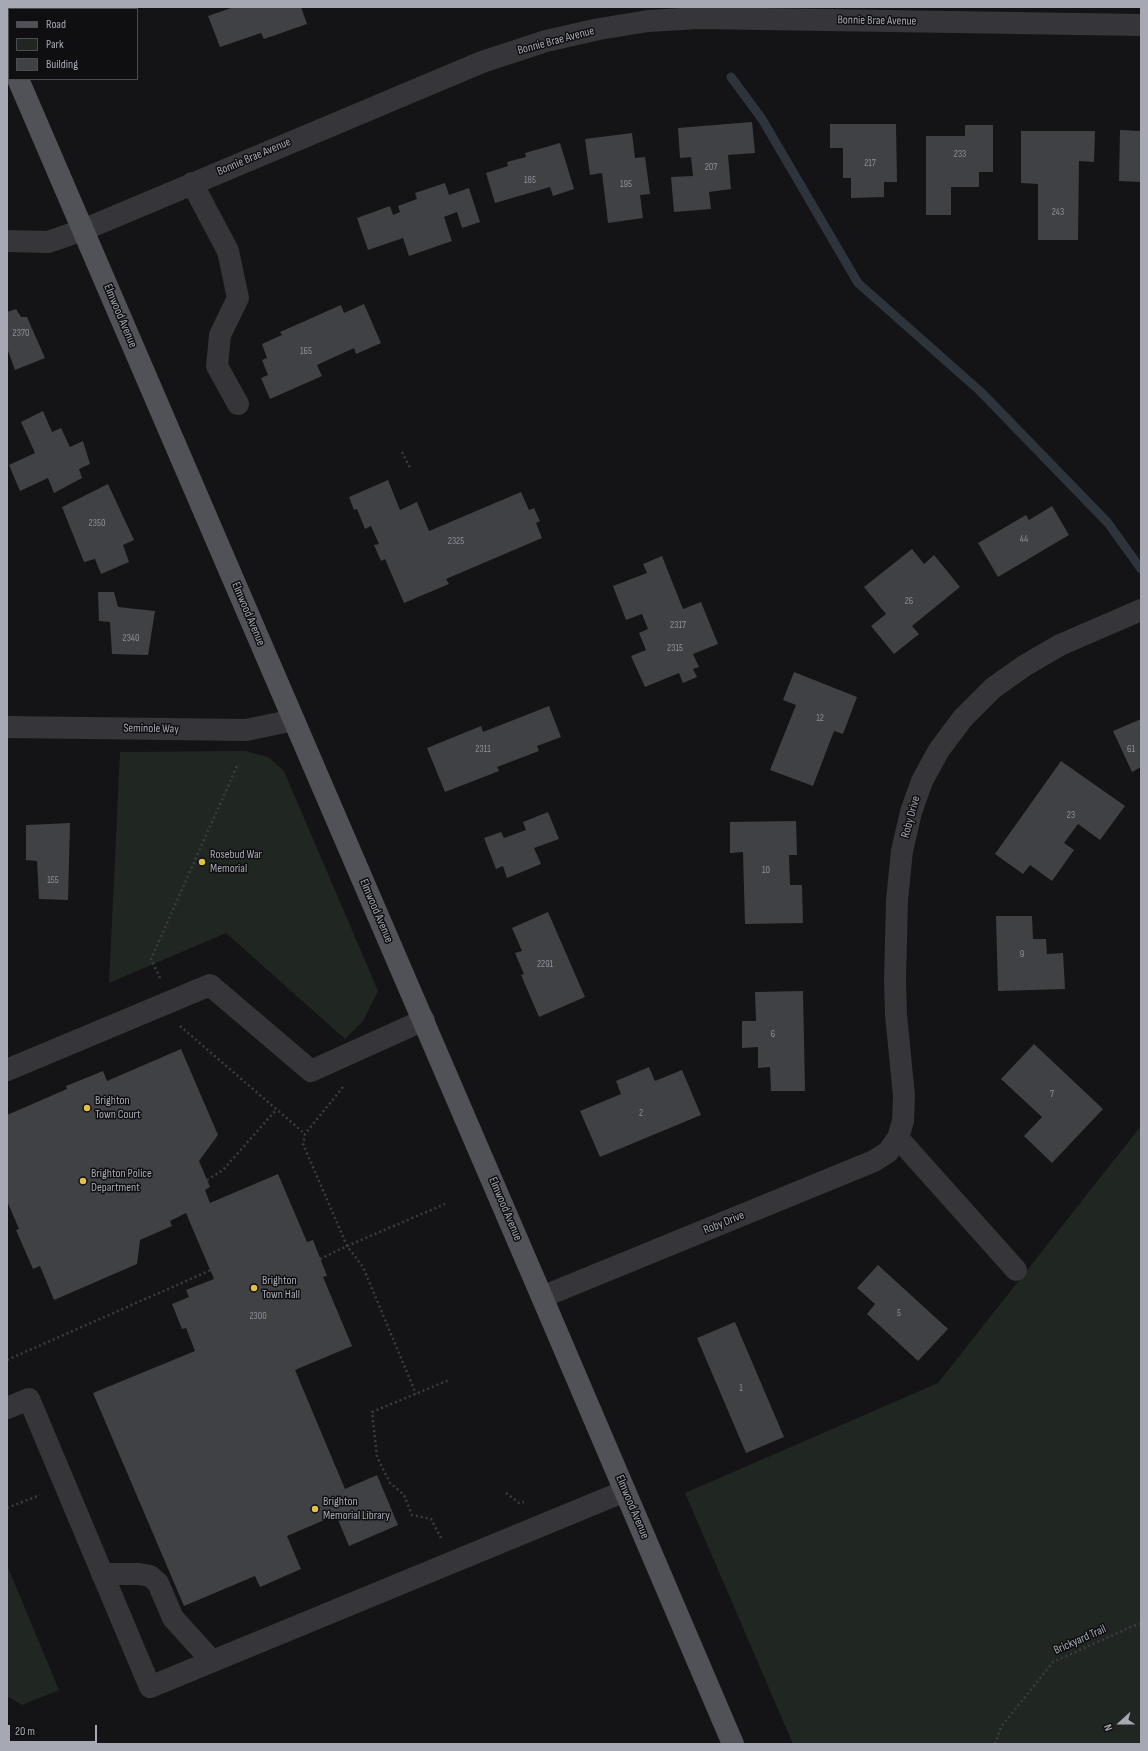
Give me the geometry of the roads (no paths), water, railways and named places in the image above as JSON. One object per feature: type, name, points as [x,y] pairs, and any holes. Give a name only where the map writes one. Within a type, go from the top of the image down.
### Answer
[{"type":"main road","name":"Elmwood Avenue","points":[[18,80],[424,1020],[733,1744]]},
{"type":"street","name":"Bonnie Brae Avenue","points":[[7,241],[48,242],[83,230],[482,62],[546,41],[600,29],[648,22],[699,18],[1141,25]]},
{"type":"street","points":[[192,183],[228,251],[238,298],[220,335],[218,366],[238,404]]},
{"type":"street","name":"Roby Drive","points":[[542,1297],[874,1161],[888,1152],[898,1138],[903,1121],[904,1096],[896,1015],[897,900],[902,851],[910,812],[922,780],[939,750],[963,718],[993,688],[1024,666],[1060,644],[1141,610]]},
{"type":"street","name":"Seminole Way","points":[[7,726],[246,730],[294,720]]},
{"type":"street","points":[[7,1070],[210,985],[311,1071],[424,1020]]},
{"type":"street","points":[[898,1138],[1016,1270]]},
{"type":"street","points":[[7,1408],[29,1400],[150,1687],[625,1491]]},
{"type":"street","points":[[102,1574],[139,1574],[150,1576],[158,1583],[173,1618],[212,1661]]},
{"type":"waterway","points":[[731,77],[762,119],[858,283],[981,392],[1108,523],[1141,569]]},
{"type":"place","name":"Rosebud War Memorial","points":[[202,862]]},
{"type":"place","name":"Brighton Town Court","points":[[87,1108]]},
{"type":"place","name":"Brighton Police Department","points":[[83,1181]]},
{"type":"place","name":"Brighton Town Hall","points":[[254,1288]]},
{"type":"place","name":"Brighton Memorial Library","points":[[315,1509]]}]
